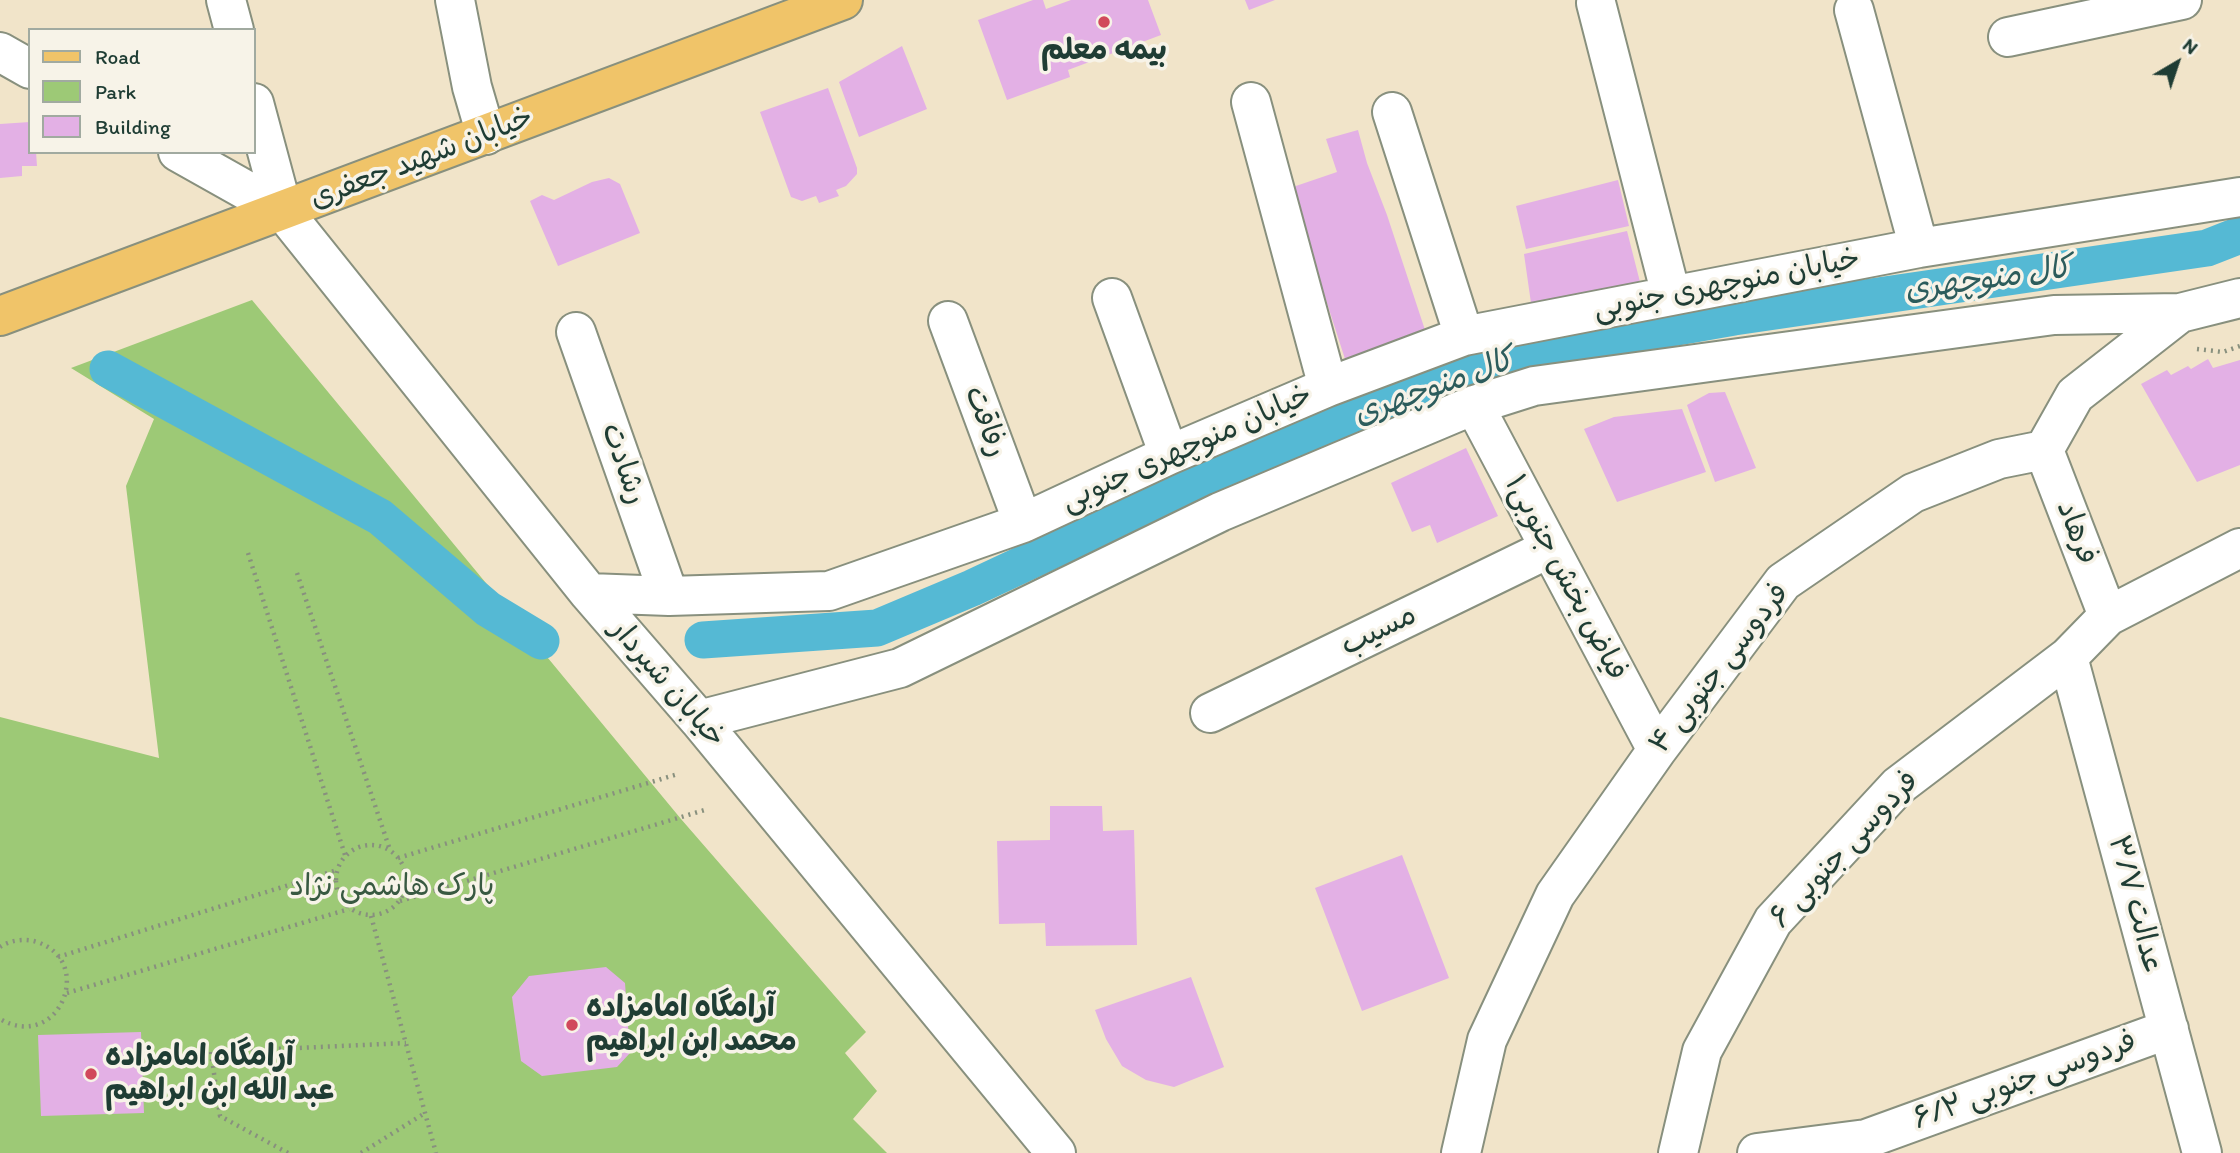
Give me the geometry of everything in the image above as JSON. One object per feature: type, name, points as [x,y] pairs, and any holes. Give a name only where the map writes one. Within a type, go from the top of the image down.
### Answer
[{"type":"main road","name":"خیابان شهید جعفری","points":[[0,316],[486,135],[827,3]]},
{"type":"street","points":[[226,0],[233,28]]},
{"type":"street","points":[[455,0],[472,87],[486,135]]},
{"type":"street","points":[[2008,37],[2182,0]]},
{"type":"street","points":[[1596,4],[1671,295]]},
{"type":"street","points":[[1854,10],[1919,248]]},
{"type":"street","points":[[0,52],[28,68]]},
{"type":"street","points":[[1251,102],[1328,387]]},
{"type":"street","points":[[256,110],[283,211]]},
{"type":"street","points":[[1392,112],[1464,336]]},
{"type":"street","points":[[182,154],[283,211]]},
{"type":"street","name":"خیابان منوچهری جنوبی","points":[[589,593],[669,596],[830,591],[1023,523],[1169,455],[1328,387],[1464,336],[1919,248],[2240,197]]},
{"type":"street","name":"خیابان شیردار","points":[[283,211],[589,593],[699,720],[1056,1153]]},
{"type":"street","points":[[699,720],[900,668],[1220,512],[1474,405],[1534,386],[2054,315],[2180,313],[2240,298]]},
{"type":"street","points":[[1112,299],[1169,455]]},
{"type":"street","points":[[2044,450],[2075,395],[2180,313]]},
{"type":"street","name":"رفاقت","points":[[948,321],[1023,523]]},
{"type":"street","name":"رشادت","points":[[576,332],[669,596]]},
{"type":"street","name":"فیاض بخش جنوبی۱","points":[[1474,405],[1548,549],[1657,750]]},
{"type":"street","name":"فرهاد","points":[[2044,450],[2108,616]]},
{"type":"street","name":"فردوسی جنوبی ۴","points":[[1461,1153],[1487,1040],[1555,895],[1657,750],[1783,582],[1913,493],[1999,459],[2044,450]]},
{"type":"street","name":"فردوسی جنوبی ۶","points":[[1678,1153],[1702,1051],[1773,921],[1898,786],[2068,657],[2108,616],[2240,548]]},
{"type":"street","name":"مسیب","points":[[1210,713],[1548,549]]},
{"type":"street","name":"عدالت ۳/۷","points":[[2068,657],[2202,1153]]},
{"type":"street","name":"فردوسی جنوبی ۶/۲","points":[[1757,1153],[1867,1146],[2169,1029]]},
{"type":"path","points":[[248,554],[345,855]]},
{"type":"path","points":[[297,573],[390,850]]},
{"type":"path","points":[[398,858],[678,774]]},
{"type":"path","points":[[400,901],[708,809]]},
{"type":"path","points":[[367,845],[390,850],[404,868],[405,890],[400,901],[392,909],[371,916],[349,909],[341,900],[337,888],[337,870],[345,855],[367,845]]},
{"type":"path","points":[[58,957],[337,870]]},
{"type":"path","points":[[66,993],[349,909]]},
{"type":"path","points":[[371,916],[436,1153]]},
{"type":"path","points":[[0,947],[19,940],[34,941],[47,946],[58,957],[67,980],[61,1006],[52,1017],[39,1024],[24,1027],[10,1025],[0,1019]]},
{"type":"path","points":[[288,1153],[220,1116],[211,1052],[406,1043]]},
{"type":"path","points":[[361,1153],[425,1113]]},
{"type":"green space","name":"پارک هاشمی نژاد","points":[[252,300],[681,819],[866,1032],[845,1053],[877,1091],[853,1119],[887,1153],[0,1153],[0,717],[159,758],[126,486],[154,419],[71,368]]},
{"type":"building","points":[[1033,0],[1043,0],[1046,9],[1071,0],[1148,0],[1161,35],[1068,70],[1070,77],[1007,100],[978,20]]},
{"type":"building","points":[[1245,0],[1275,0],[1249,10]]},
{"type":"building","points":[[902,46],[927,109],[859,137],[839,82]]},
{"type":"building","points":[[828,88],[857,174],[846,186],[836,190],[839,196],[819,203],[816,196],[802,201],[791,197],[760,112]]},
{"type":"building","points":[[28,122],[28,154],[36,154],[37,166],[22,166],[22,176],[0,178],[0,124]]},
{"type":"building","points":[[1358,130],[1425,330],[1345,359],[1290,188],[1337,172],[1326,139]]},
{"type":"building","points":[[609,178],[620,184],[640,233],[558,266],[530,201],[542,195],[554,200],[592,182]]},
{"type":"building","points":[[1618,180],[1629,226],[1526,249],[1516,206]]},
{"type":"building","points":[[1627,231],[1640,282],[1531,303],[1524,254]]},
{"type":"building","points":[[2208,359],[2213,368],[2240,360],[2240,465],[2197,482],[2141,384],[2167,370],[2171,375],[2188,366],[2191,369]]},
{"type":"building","points":[[1725,392],[1756,468],[1715,482],[1687,405],[1709,393]]},
{"type":"building","points":[[1682,409],[1706,472],[1617,502],[1584,429],[1614,417]]},
{"type":"building","points":[[1466,448],[1498,516],[1437,543],[1430,525],[1412,532],[1391,483]]},
{"type":"building","points":[[1050,806],[1102,806],[1103,831],[1134,830],[1137,945],[1046,946],[1045,923],[999,924],[997,841],[1050,840]]},
{"type":"building","points":[[1402,855],[1449,978],[1362,1011],[1315,888]]},
{"type":"building","name":"آرامگاه امامزاده محمد ابن ابراهیم","points":[[606,967],[625,983],[630,1053],[617,1067],[542,1076],[521,1061],[512,997],[529,976]]},
{"type":"building","points":[[1191,977],[1224,1067],[1174,1087],[1146,1080],[1122,1066],[1106,1039],[1095,1010]]},
{"type":"building","name":"آرامگاه امامزاده عبد الله ابن ابراهیم","points":[[141,1032],[144,1113],[41,1116],[38,1035]]},
{"type":"waterway","name":"کال منوچهری","points":[[703,640],[877,628],[972,588],[1228,468],[1490,360],[1734,317],[2207,248],[2240,235]]},
{"type":"waterway","points":[[108,369],[380,517],[488,609],[541,641]]},
{"type":"place","name":"بیمه معلم","points":[[1104,22]]},
{"type":"place","name":"آرامگاه امامزاده محمد ابن ابراهیم","points":[[572,1025]]},
{"type":"place","name":"آرامگاه امامزاده عبد الله ابن ابراهیم","points":[[91,1074]]}]
